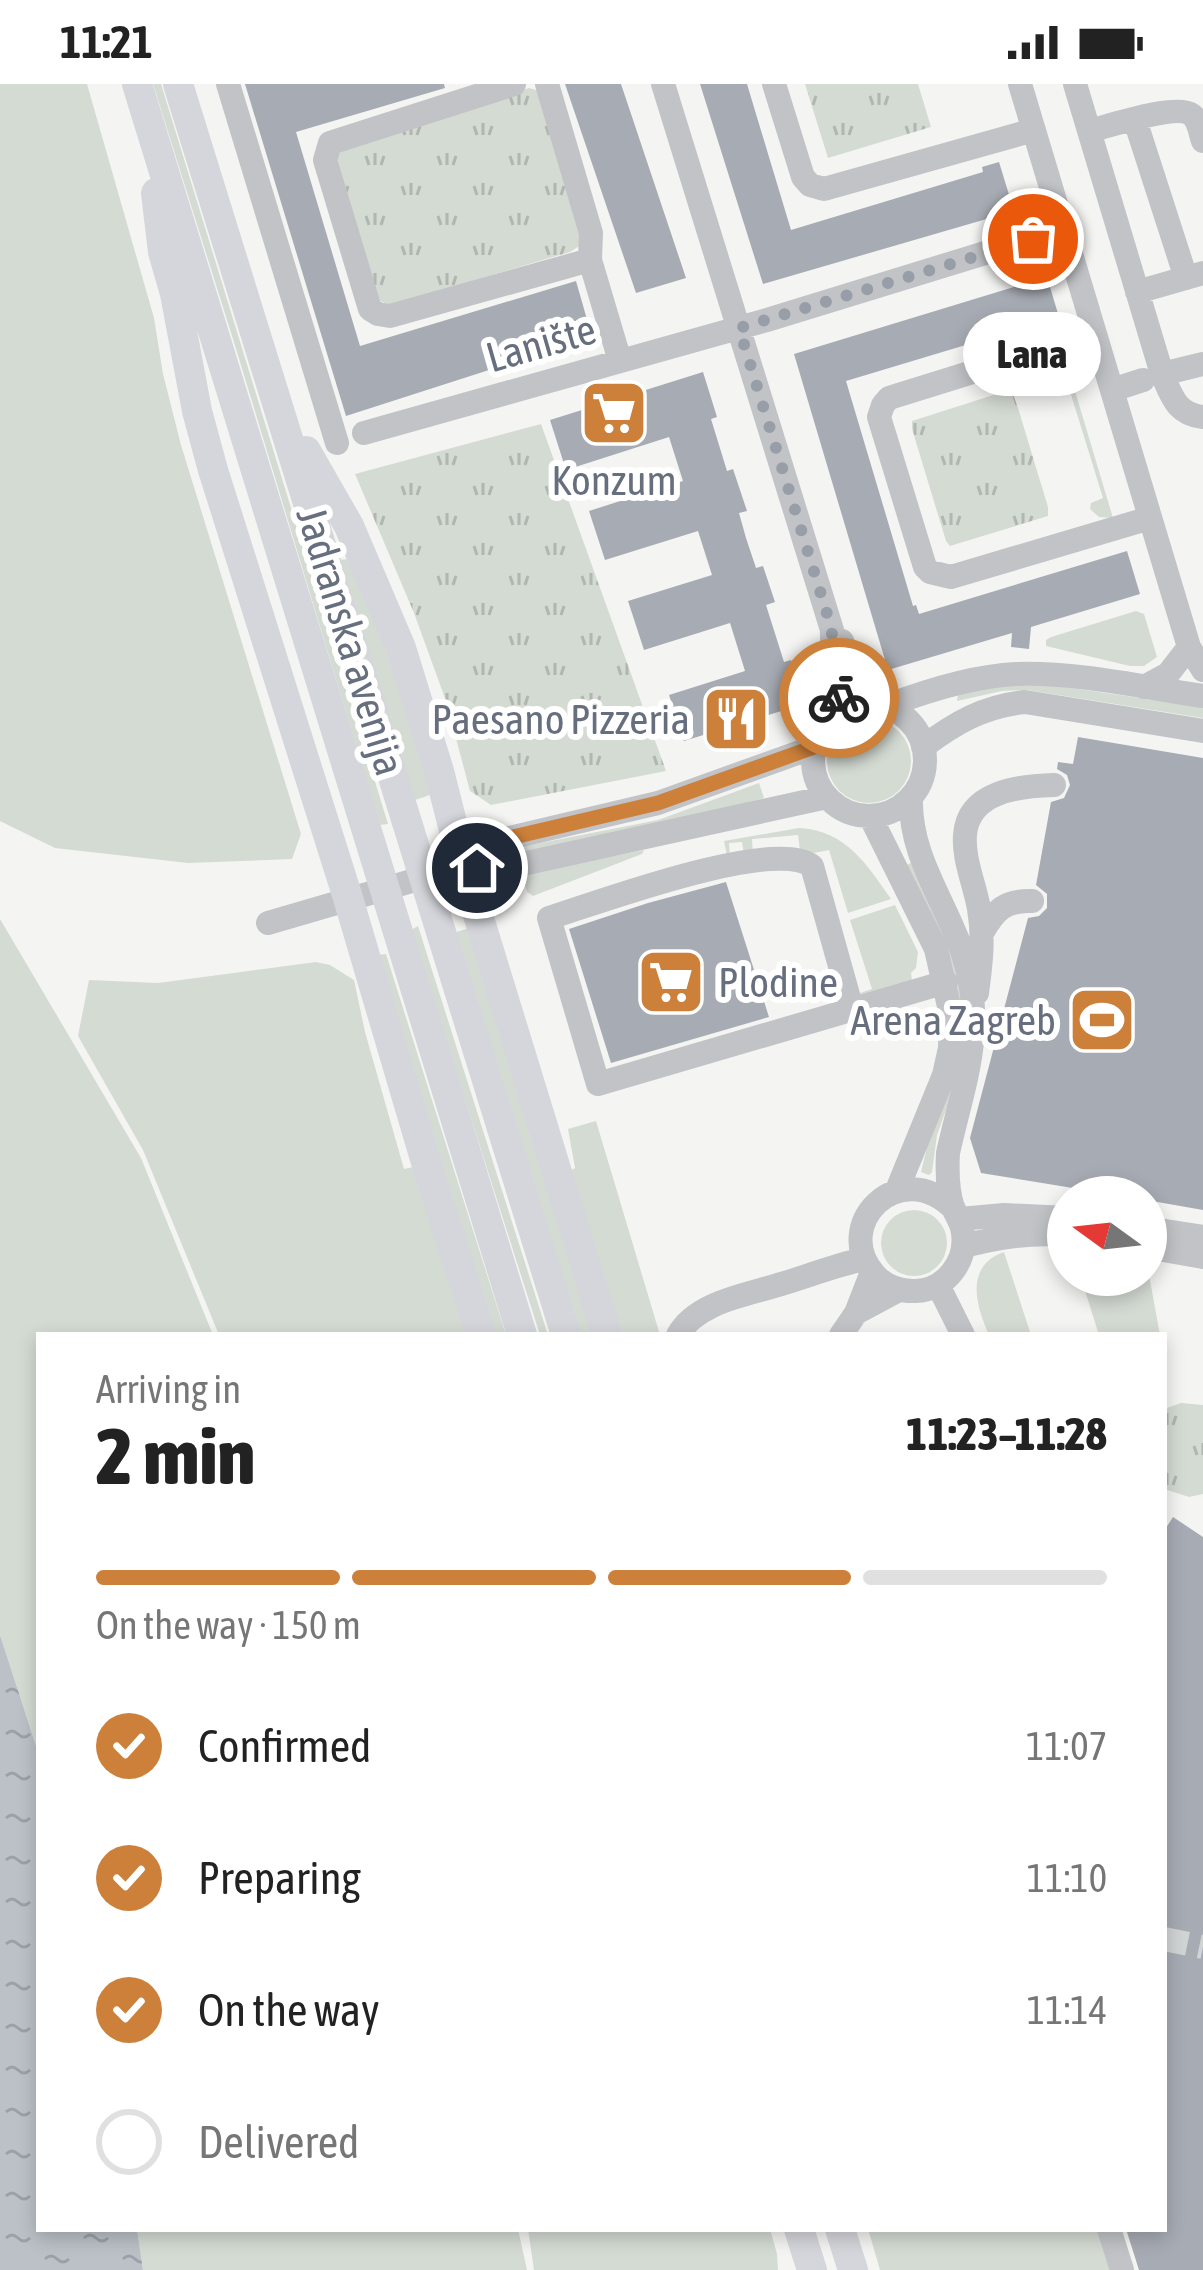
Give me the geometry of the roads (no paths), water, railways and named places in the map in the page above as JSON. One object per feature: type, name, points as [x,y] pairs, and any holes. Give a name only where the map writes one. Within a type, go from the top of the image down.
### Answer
[{"type":"main road","name":"Jadranska avenija","points":[[136,84],[521,1332]]},
{"type":"main road","name":"Jadranska avenija","points":[[178,84],[565,1332]]},
{"type":"main road","points":[[151,133],[163,252],[197,411],[480,1332]]},
{"type":"main road","points":[[279,404],[349,526],[401,648],[606,1332]]},
{"type":"main road","points":[[799,2232],[812,2270]]},
{"type":"main road","points":[[841,2232],[853,2270]]},
{"type":"street","points":[[228,84],[337,443]]},
{"type":"street","points":[[514,84],[326,148],[325,160],[370,309],[390,316],[590,260]]},
{"type":"street","points":[[547,84],[591,233],[590,260],[620,361]]},
{"type":"street","points":[[663,84],[832,630],[840,712]]},
{"type":"street","points":[[774,84],[803,177],[824,189],[1034,130]]},
{"type":"street","points":[[1020,84],[1189,647],[1203,670]]},
{"type":"street","points":[[1075,84],[1137,292],[1152,377],[1177,406],[1203,417]]},
{"type":"street","points":[[1089,131],[1175,110],[1196,120],[1203,141]]},
{"type":"street","points":[[1135,120],[1195,275],[1137,292]]},
{"type":"street","name":"Lanište","points":[[364,433],[739,328],[1064,230]]},
{"type":"street","points":[[1095,334],[889,398],[879,417],[930,572],[951,577],[1150,518]]},
{"type":"street","points":[[1112,391],[1203,364]]},
{"type":"street","points":[[832,630],[844,642],[853,669],[881,705],[907,718],[923,747],[923,773],[911,797],[896,809],[870,816],[851,813],[837,806],[818,783],[814,747],[826,725],[853,706],[881,705],[950,685],[1016,674],[1068,676],[1203,696]]},
{"type":"street","points":[[1144,687],[1168,674],[1189,647]]},
{"type":"street","points":[[923,747],[971,715],[1024,702],[1203,731]]},
{"type":"street","points":[[463,866],[492,842],[658,803],[814,747]]},
{"type":"street","points":[[1047,1217],[957,1214],[928,1191],[897,1190],[870,1210],[860,1242],[868,1266],[884,1283],[899,1290],[912,1292],[938,1285],[959,1262],[964,1246],[957,1214],[947,1177],[948,1153],[973,1055],[974,1007],[983,953],[965,844],[968,820],[981,802],[1001,791],[1054,785]]},
{"type":"street","points":[[268,922],[463,866],[511,866],[827,796]]},
{"type":"street","points":[[911,797],[920,853],[963,954],[974,1007]]},
{"type":"street","points":[[870,816],[936,949],[951,1016],[944,1075],[897,1190]]},
{"type":"street","points":[[853,1009],[812,866],[798,859],[726,864],[549,918],[598,1084],[946,982]]},
{"type":"street","points":[[982,933],[1002,906],[1016,900],[1032,901]]},
{"type":"street","points":[[1167,1231],[1203,1237]]},
{"type":"street","points":[[964,1246],[1004,1236],[1047,1233]]},
{"type":"street","points":[[1167,1251],[1203,1257]]},
{"type":"street","points":[[843,1332],[856,1313],[868,1266]]},
{"type":"street","points":[[680,1332],[706,1310],[741,1294],[824,1268],[868,1266]]},
{"type":"street","points":[[938,1285],[962,1332]]},
{"type":"street","points":[[856,1313],[899,1290]]},
{"type":"street","points":[[794,2270],[798,2232]]},
{"type":"street","points":[[1110,2232],[1122,2270]]},
{"type":"water","points":[[0,1635],[36,1746],[36,2232],[137,2232],[143,2270],[0,2270]]},
{"type":"tunnel","points":[[1167,1940],[1203,1947]]},
{"type":"place","name":"Lana","points":[[1033,239]]},
{"type":"place","name":"Konzum","points":[[614,413]]},
{"type":"place","name":"Paesano Pizzeria","points":[[736,719]]},
{"type":"place","name":"Plodine","points":[[671,982]]},
{"type":"place","name":"Arena Zagreb","points":[[1102,1020]]}]
